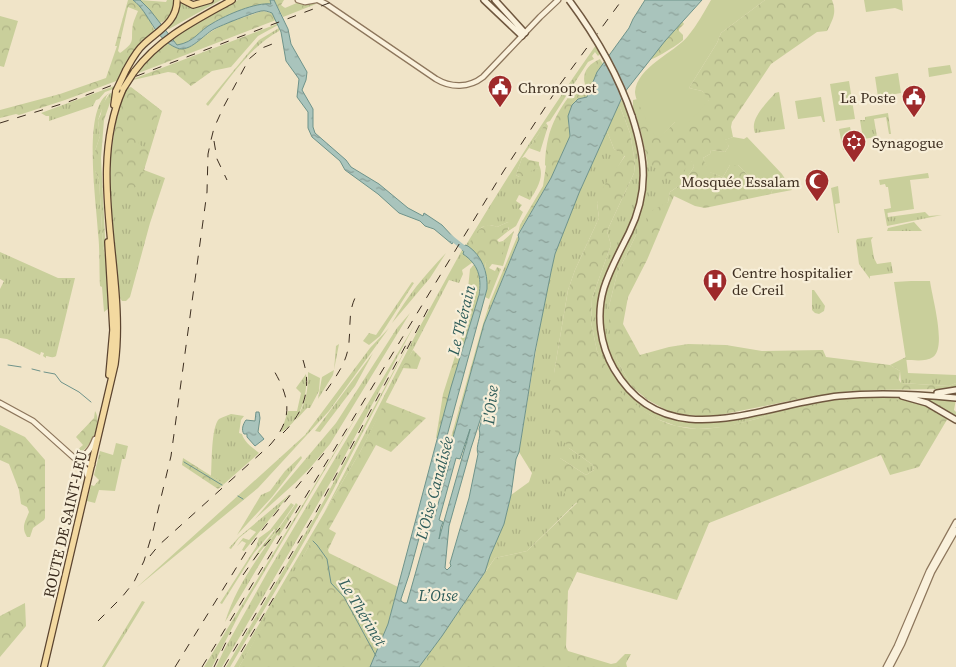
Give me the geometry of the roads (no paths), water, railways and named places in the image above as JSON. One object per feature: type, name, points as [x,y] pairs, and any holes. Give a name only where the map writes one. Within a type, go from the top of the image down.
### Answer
[{"type":"main road","points":[[103,413],[112,349],[113,320],[104,176],[107,136],[114,105],[138,50],[167,25],[175,13],[177,0]]},
{"type":"main road","points":[[183,0],[188,4],[194,5],[210,0]]},
{"type":"main road","points":[[129,72],[142,55],[159,42],[225,0]]},
{"type":"main road","points":[[175,31],[232,0]]},
{"type":"main road","points":[[484,0],[524,34]]},
{"type":"main road","points":[[495,0],[524,34]]},
{"type":"main road","points":[[569,0],[603,52],[617,80],[632,116],[640,141],[643,161],[642,193],[634,222],[604,287],[600,314],[602,338],[606,353],[627,387],[643,401],[662,412],[678,417],[700,420],[726,418],[817,399],[876,394],[944,393],[956,390]]},
{"type":"main road","points":[[103,413],[115,366],[117,338],[108,157],[113,120],[120,90]]},
{"type":"main road","points":[[876,394],[918,400],[933,406],[956,420]]},
{"type":"main road","points":[[904,394],[956,398]]},
{"type":"main road","name":"ROUTE DE SAINT-LEU","points":[[50,638],[103,413]]},
{"type":"main road","name":"ROUTE DE SAINT-LEU","points":[[50,638],[103,413]]},
{"type":"main road","points":[[43,667],[50,638]]},
{"type":"street","points":[[298,0],[303,2],[317,0],[329,6],[439,81],[454,85],[470,84],[485,76],[558,0]]},
{"type":"street","points":[[303,0],[309,1]]},
{"type":"street","points":[[0,403],[33,421],[70,453],[86,469],[87,475]]},
{"type":"street","points":[[77,457],[84,456],[96,438]]},
{"type":"street","points":[[70,453],[90,465]]},
{"type":"street","points":[[81,464],[90,465]]},
{"type":"street","points":[[886,667],[897,646],[928,571],[956,522]]},
{"type":"street","points":[[890,667],[902,644],[931,575],[956,530]]},
{"type":"water","points":[[133,0],[140,0],[150,10],[177,45],[192,39],[208,26],[225,16],[249,7],[271,4],[270,0],[274,0],[288,29],[291,44],[307,72],[302,90],[313,109],[315,133],[346,160],[351,167],[379,184],[408,208],[423,216],[424,213],[442,225],[455,239],[452,244],[434,229],[399,213],[378,194],[345,170],[340,161],[312,137],[308,128],[308,112],[297,97],[299,79],[286,61],[281,32],[272,13],[261,11],[230,22],[214,29],[192,46],[182,49],[169,44],[163,39],[139,5]]},
{"type":"water","points":[[645,0],[702,0],[665,41],[624,93],[579,193],[555,254],[535,352],[511,495],[504,524],[485,572],[419,667],[370,667],[388,624],[451,387],[479,295],[480,282],[478,272],[472,262],[463,254],[464,251],[462,250],[465,245],[468,246],[477,255],[485,271],[487,289],[401,599],[404,603],[407,603],[431,518],[434,519],[451,457],[448,456],[484,324],[519,239],[518,235],[551,178],[570,136],[568,116],[572,105],[578,99],[587,97],[597,72],[629,28]],"holes":[[[486,402],[479,429],[478,454],[469,498],[450,563],[451,566],[447,570],[445,568],[449,526]],[[470,430],[439,539],[443,522],[439,520],[456,458],[460,459]]]},
{"type":"water","points":[[256,412],[259,412],[260,418],[258,432],[264,439],[255,446],[247,437],[247,434],[244,434],[243,425],[246,420],[255,421]]},
{"type":"waterway","name":"Le Thérain","points":[[450,237],[469,252]]},
{"type":"waterway","name":"Le Thérinet","points":[[8,365],[21,367]]},
{"type":"waterway","name":"Le Thérinet","points":[[32,369],[40,371]]},
{"type":"waterway","name":"Le Thérinet","points":[[44,372],[55,374],[61,382],[79,392],[91,402]]},
{"type":"waterway","name":"Le Thérinet","points":[[184,462],[222,485]]},
{"type":"waterway","name":"Le Thérinet","points":[[238,496],[243,499]]},
{"type":"waterway","name":"Le Thérinet","points":[[313,541],[327,559],[331,583],[344,597],[376,656]]},
{"type":"railway","points":[[0,123],[68,102],[337,0]]},
{"type":"railway","points":[[202,667],[503,172],[561,83],[622,0]]},
{"type":"railway","points":[[98,621],[134,582],[144,561],[171,456],[207,192],[208,154],[214,128],[249,59],[262,48],[280,41]]},
{"type":"railway","points":[[214,141],[217,159],[227,180]]},
{"type":"railway","points":[[326,391],[347,355],[352,305],[359,291]]},
{"type":"railway","points":[[407,349],[430,305]]},
{"type":"railway","points":[[224,667],[314,516],[407,343]]},
{"type":"railway","points":[[283,433],[296,417],[304,399],[307,380],[303,360]]},
{"type":"railway","points":[[150,556],[159,545],[270,445],[278,435],[283,426],[287,408],[283,389],[273,369]]},
{"type":"railway","points":[[175,667],[246,552],[328,448]]},
{"type":"railway","points":[[243,575],[280,528]]},
{"type":"railway","points":[[241,652],[276,594]]},
{"type":"railway","points":[[214,667],[231,632]]},
{"type":"place","name":"Chronopost","points":[[500,108]]},
{"type":"place","name":"La Poste","points":[[914,118]]},
{"type":"place","name":"Synagogue","points":[[854,163]]},
{"type":"place","name":"Mosquée Essalam","points":[[817,202]]},
{"type":"place","name":"Centre hospitalier de Creil","points":[[715,302]]},
{"type":"water label","name":"L'Oise","points":[[490,405]]},
{"type":"water label","name":"L'Oise Canalisée","points":[[434,488]]},
{"type":"water label","name":"L’Oise","points":[[438,595]]}]
